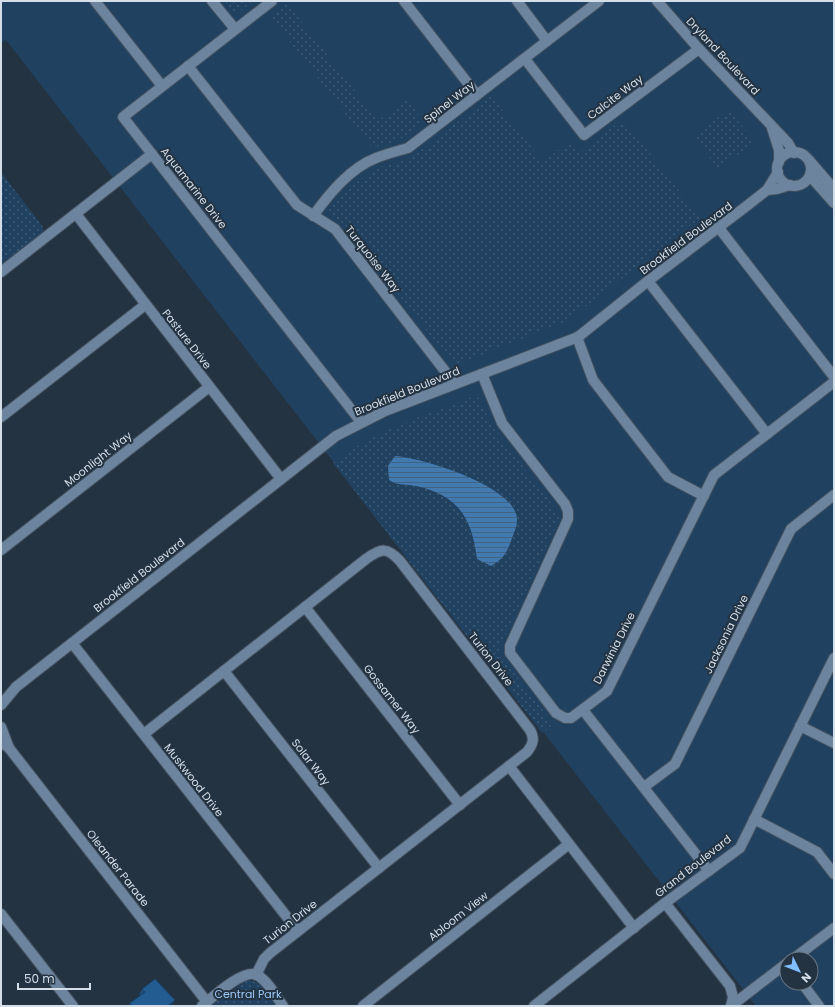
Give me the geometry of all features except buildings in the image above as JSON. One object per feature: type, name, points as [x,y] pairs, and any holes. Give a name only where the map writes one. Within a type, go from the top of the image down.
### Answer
[{"type":"street","points":[[95,1],[162,86]]},
{"type":"street","points":[[212,1],[235,30]]},
{"type":"street","name":"Aquamarine Drive","points":[[272,1],[123,117],[361,422]]},
{"type":"street","points":[[404,1],[477,95]]},
{"type":"street","points":[[517,1],[548,41]]},
{"type":"street","name":"Spinel Way","points":[[313,216],[332,190],[364,165],[375,158],[408,148],[599,1]]},
{"type":"street","name":"Dryland Boulevard","points":[[657,1],[699,49],[788,143],[794,153]]},
{"type":"street","name":"Calcite Way","points":[[525,59],[584,135],[699,49]]},
{"type":"street","name":"Turquoise Way","points":[[188,66],[297,205],[335,229],[455,384]]},
{"type":"street","name":"Dryland Boulevard","points":[[772,126],[779,150],[779,167]]},
{"type":"street","points":[[807,158],[811,167],[810,176],[804,183],[790,185],[782,180],[779,167],[785,155],[799,153],[807,158],[834,188]]},
{"type":"street","points":[[1,272],[152,154]]},
{"type":"street","name":"Brookfield Boulevard","points":[[1,695],[16,687],[336,436],[361,422],[577,337],[767,190],[779,167]]},
{"type":"street","points":[[810,176],[834,203]]},
{"type":"street","name":"Brookfield Boulevard","points":[[767,190],[790,185]]},
{"type":"street","name":"Pasture Drive","points":[[76,214],[281,479]]},
{"type":"street","points":[[719,228],[834,377]]},
{"type":"street","points":[[648,281],[767,434]]},
{"type":"street","points":[[1,417],[145,305]]},
{"type":"street","points":[[577,337],[593,380],[668,477],[704,496]]},
{"type":"street","name":"Darwinia Drive","points":[[482,374],[502,422],[565,504],[568,511],[568,519],[510,646],[510,653],[556,713],[565,718],[571,718],[607,691],[714,475],[834,382]]},
{"type":"street","name":"Moonlight Way","points":[[1,550],[209,387]]},
{"type":"street","name":"Jacksonia Drive","points":[[644,787],[675,764],[792,529],[834,495]]},
{"type":"street","name":"Turion Drive","points":[[144,734],[376,552],[389,551],[394,554],[530,730],[533,736],[530,748],[264,959],[256,975]]},
{"type":"street","name":"Gossamer Way","points":[[305,607],[460,805]]},
{"type":"street","name":"Muskwood Drive","points":[[72,643],[298,931]]},
{"type":"street","name":"Grand Boulevard","points":[[534,1006],[665,903],[740,848],[834,658]]},
{"type":"street","name":"Solar Way","points":[[224,671],[379,868]]},
{"type":"street","name":"Brookfield Boulevard","points":[[1,705],[16,687]]},
{"type":"street","points":[[583,710],[709,871]]},
{"type":"street","points":[[800,726],[834,743]]},
{"type":"street","name":"Oleander Parade","points":[[1,727],[5,745],[205,1004]]},
{"type":"street","points":[[509,766],[634,928]]},
{"type":"street","points":[[754,819],[818,852],[834,874]]},
{"type":"street","name":"Abloom View","points":[[363,1006],[569,844]]},
{"type":"street","points":[[665,903],[730,986],[733,997],[731,1006]]},
{"type":"street","points":[[1,914],[73,1006]]},
{"type":"street","points":[[804,951],[834,928]]},
{"type":"street","points":[[731,1006],[779,970]]},
{"type":"street","points":[[205,1004],[244,975],[256,975],[263,980],[284,1006]]},
{"type":"street","points":[[808,991],[820,1006]]},
{"type":"green space","points":[[1,1],[834,1],[834,1006],[756,1006],[6,40],[1,43]]},
{"type":"green space","points":[[225,1],[253,1],[239,12],[233,11]]},
{"type":"green space","points":[[287,3],[378,121],[407,99],[422,120],[422,124],[400,140],[372,148],[270,16]]},
{"type":"green space","points":[[491,96],[543,162],[570,141],[580,152],[623,119],[700,218],[568,320],[458,364],[451,362],[344,224],[331,215],[329,209],[337,198],[375,168],[410,159]]},
{"type":"green space","points":[[728,110],[755,141],[719,169],[693,137]]},
{"type":"green space","points":[[1,172],[43,227],[43,232],[1,265]]},
{"type":"green space","points":[[475,396],[480,399],[491,425],[558,512],[559,519],[498,652],[553,724],[542,733],[333,463],[349,451],[383,432]]},
{"type":"green space","name":"Central Park","points":[[247,980],[261,986],[277,1006],[211,1006]]},
{"type":"shaded area","points":[[395,456],[443,467],[463,474],[497,493],[509,503],[516,514],[517,523],[508,548],[502,558],[491,566],[477,559],[475,544],[467,520],[460,510],[443,495],[416,486],[399,484],[389,480],[388,466]]}]
